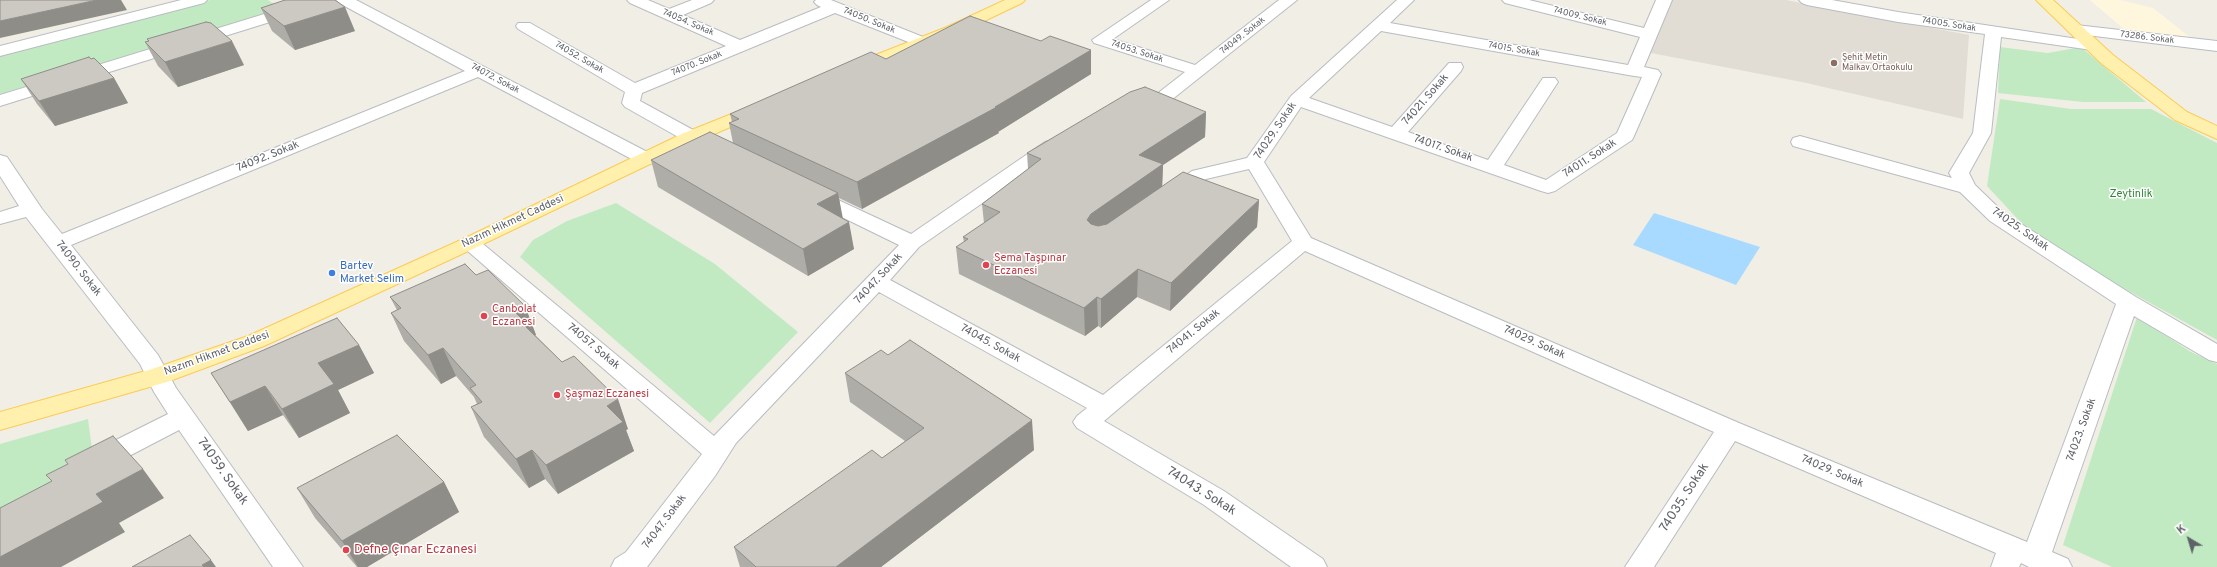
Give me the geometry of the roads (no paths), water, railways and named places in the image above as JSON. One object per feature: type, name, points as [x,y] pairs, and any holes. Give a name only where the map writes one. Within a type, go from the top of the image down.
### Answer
[{"type":"main road","points":[[2044,0],[2106,59],[2181,116],[2217,133]]},
{"type":"main road","points":[[841,75],[922,42],[1012,1]]},
{"type":"main road","name":"Nazım Hikmet Caddesi","points":[[0,421],[158,376],[256,341],[470,243],[691,137],[775,101]]},
{"type":"street","points":[[0,51],[198,0]]},
{"type":"street","points":[[0,100],[297,4],[326,0]]},
{"type":"street","name":"74072. Sokak","points":[[344,0],[646,159]]},
{"type":"street","name":"74054. Sokak","points":[[635,0],[740,46]]},
{"type":"street","points":[[669,15],[706,0]]},
{"type":"street","name":"74050. Sokak","points":[[815,0],[922,42]]},
{"type":"street","name":"74053. Sokak","points":[[1161,0],[1100,40],[1198,71]]},
{"type":"street","name":"74049. Sokak","points":[[1198,71],[1289,0]]},
{"type":"street","name":"74029. Sokak","points":[[1406,0],[1297,100],[1254,162],[1303,242],[2028,559]]},
{"type":"street","name":"74009. Sokak","points":[[1510,0],[1649,34]]},
{"type":"street","name":"74011. Sokak","points":[[1493,167],[1548,187],[1625,136],[1643,73],[1649,34],[1664,0]]},
{"type":"street","name":"74005. Sokak","points":[[1807,0],[1993,32],[2092,46]]},
{"type":"street","name":"74070. Sokak","points":[[634,90],[835,7]]},
{"type":"street","name":"74052. Sokak","points":[[524,26],[634,90]]},
{"type":"street","name":"74015. Sokak","points":[[1377,26],[1643,73]]},
{"type":"street","name":"73286. Sokak","points":[[2076,30],[2217,46]]},
{"type":"street","name":"74025. Sokak","points":[[1993,32],[1982,133],[1959,173],[1967,188],[1997,217],[2128,302],[2217,354]]},
{"type":"street","name":"74021. Sokak","points":[[1397,133],[1455,67]]},
{"type":"street","name":"74092. Sokak","points":[[58,243],[479,71]]},
{"type":"street","points":[[1123,111],[1159,101],[1198,71]]},
{"type":"street","points":[[1493,167],[1549,82]]},
{"type":"street","points":[[634,90],[631,102],[691,137],[728,155]]},
{"type":"street","name":"74017. Sokak","points":[[1297,100],[1493,167]]},
{"type":"street","name":"74047. Sokak","points":[[634,565],[706,469],[727,437],[877,282],[912,243],[1068,135]]},
{"type":"street","points":[[1800,142],[1967,188]]},
{"type":"street","name":"74090. Sokak","points":[[0,162],[31,209],[150,361],[158,376]]},
{"type":"street","points":[[1156,206],[1199,175],[1254,162]]},
{"type":"street","points":[[799,189],[912,243]]},
{"type":"street","points":[[0,218],[31,209]]},
{"type":"street","name":"74041. Sokak","points":[[1095,414],[1303,242]]},
{"type":"street","name":"74057. Sokak","points":[[470,243],[716,452]]},
{"type":"street","name":"74045. Sokak","points":[[877,282],[1095,414]]},
{"type":"street","name":"74023. Sokak","points":[[2028,559],[2128,302]]},
{"type":"street","name":"74059. Sokak","points":[[158,376],[166,392],[179,408],[183,417],[289,567]]},
{"type":"street","name":"74043. Sokak","points":[[1095,414],[1313,567]]},
{"type":"street","points":[[75,472],[183,417]]},
{"type":"street","name":"74035. Sokak","points":[[1639,567],[1730,430]]},
{"type":"water","points":[[1654,213],[1760,247],[1736,285],[1633,245]]},
{"type":"place","name":"Şehit Metin Malkav Ortaokulu","points":[[1834,63]]},
{"type":"place","name":"Sema Taşpınar Eczanesi","points":[[986,265]]},
{"type":"place","name":"Bartev Market Selim","points":[[332,273]]},
{"type":"place","name":"Canbolat Eczanesi","points":[[484,316]]},
{"type":"place","name":"Şaşmaz Eczanesi","points":[[557,395]]},
{"type":"place","name":"Defne Çınar Eczanesi","points":[[346,550]]},
{"type":"park label","name":"Zeytinlik","points":[[2131,195]]}]
